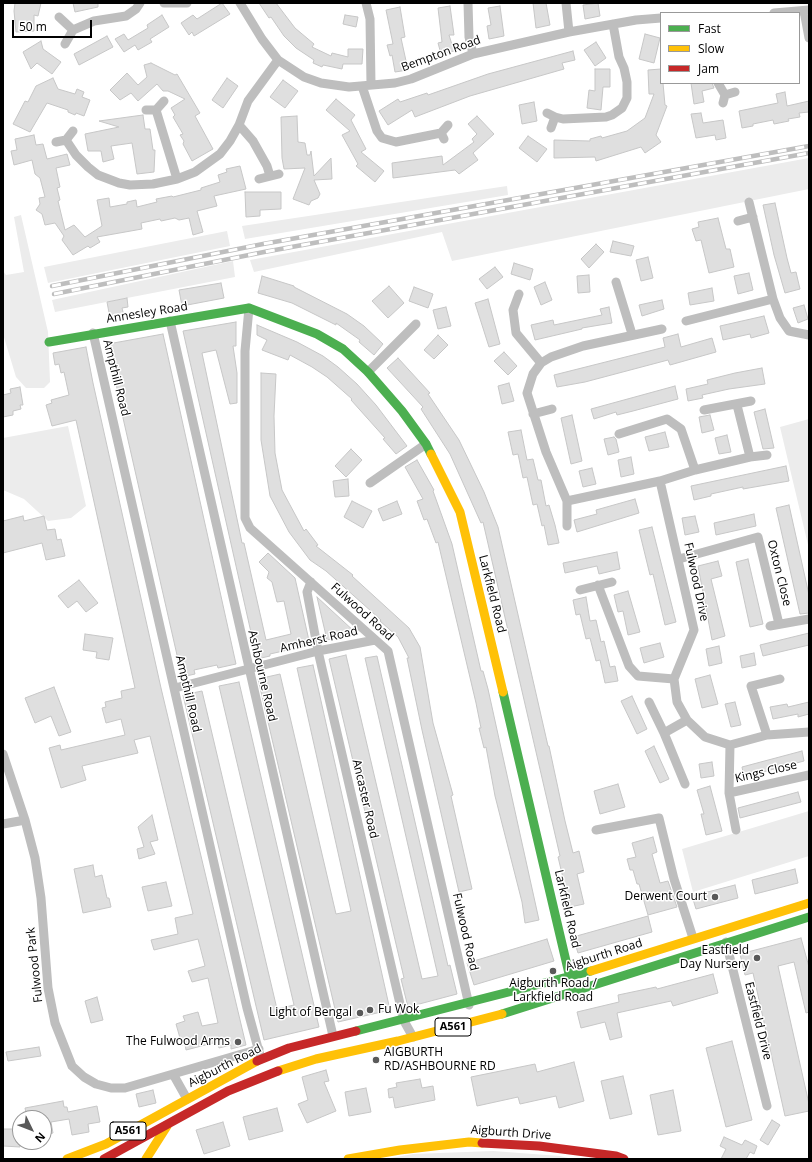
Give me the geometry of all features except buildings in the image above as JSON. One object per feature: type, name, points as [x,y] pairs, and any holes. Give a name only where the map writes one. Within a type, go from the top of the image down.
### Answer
[{"type":"main road","name":"Annesley Road","points":[[49,342],[93,333],[248,308]]},
{"type":"main road","name":"Larkfield Road","points":[[248,308],[271,314],[316,334],[343,349],[368,372],[402,411],[426,444],[460,512],[570,978]]},
{"type":"main road","name":"Aigburth Road","points":[[67,1159],[106,1144],[261,1059],[288,1048],[333,1036],[469,1005],[570,978],[809,902]]},
{"type":"main road","name":"Aigburth Road","points":[[104,1159],[119,1156],[228,1090],[270,1073],[316,1058],[413,1037],[521,1009],[726,942],[809,917]]},
{"type":"main road","points":[[146,1159],[167,1126]]},
{"type":"main road","name":"Aigburth Drive","points":[[348,1159],[400,1150],[469,1142],[539,1146],[616,1156],[624,1159]]},
{"type":"street","points":[[65,44],[73,30],[94,21],[126,16],[136,9],[140,3]]},
{"type":"street","points":[[164,3],[187,3]]},
{"type":"street","name":"Bempton Road","points":[[240,3],[262,39],[278,60],[304,77],[321,83],[337,86],[366,86],[395,83],[411,79],[473,54],[569,32],[613,24],[660,18]]},
{"type":"street","points":[[366,3],[370,18],[366,86],[376,131],[382,138],[389,141],[400,142],[443,136],[448,125]]},
{"type":"street","points":[[468,3],[469,37],[473,54]]},
{"type":"street","points":[[566,3],[569,32]]},
{"type":"street","points":[[785,12],[806,10],[809,38]]},
{"type":"street","points":[[59,17],[73,30]]},
{"type":"street","points":[[551,128],[551,115],[563,119],[606,117],[622,108],[627,98],[627,82],[624,68],[619,57],[613,24]]},
{"type":"street","points":[[66,140],[76,156],[88,167],[98,174],[119,183],[130,185],[152,184],[177,179],[195,172],[220,154],[230,141],[239,125],[248,100],[278,60]]},
{"type":"street","points":[[718,84],[724,99],[735,92]]},
{"type":"street","points":[[146,110],[156,110],[164,101]]},
{"type":"street","points":[[156,110],[177,179]]},
{"type":"street","points":[[239,125],[253,141],[267,166],[270,176]]},
{"type":"street","points":[[56,142],[66,140],[73,131]]},
{"type":"street","points":[[259,179],[279,174]]},
{"type":"street","points":[[749,202],[773,299],[780,318],[789,331],[809,335]]},
{"type":"street","points":[[738,221],[753,217]]},
{"type":"street","points":[[616,282],[632,334]]},
{"type":"street","points":[[519,294],[513,310],[516,333],[541,363]]},
{"type":"street","points":[[686,321],[773,299]]},
{"type":"street","name":"Fulwood Road","points":[[248,308],[245,351],[244,518],[250,528],[388,651],[469,1005]]},
{"type":"street","name":"Ashbourne Road","points":[[170,321],[333,1036]]},
{"type":"street","points":[[368,372],[416,324]]},
{"type":"street","points":[[567,526],[567,501],[546,452],[527,393],[533,374],[541,363],[551,357],[583,346],[632,334],[662,329]]},
{"type":"street","name":"Ampthill Road","points":[[93,333],[247,1008],[261,1059]]},
{"type":"street","points":[[704,410],[737,405],[751,401]]},
{"type":"street","points":[[737,405],[750,457]]},
{"type":"street","points":[[533,414],[552,410]]},
{"type":"street","points":[[619,434],[667,418],[681,429],[695,470]]},
{"type":"street","points":[[370,483],[426,444]]},
{"type":"street","points":[[567,501],[660,481],[695,470],[750,457],[767,455]]},
{"type":"street","name":"Fulwood Drive","points":[[660,481],[694,630],[674,679],[677,702],[687,720],[705,737],[730,745]]},
{"type":"street","name":"Oxton Close","points":[[679,559],[758,537],[779,624]]},
{"type":"street","name":"Ancaster Road","points":[[311,582],[307,592],[318,651],[404,1021]]},
{"type":"street","points":[[580,590],[612,582]]},
{"type":"street","points":[[598,585],[628,666],[638,676],[674,679]]},
{"type":"street","name":"Oxton Close","points":[[770,626],[809,619]]},
{"type":"street","name":"Amherst Road","points":[[175,688],[318,651],[375,640]]},
{"type":"street","points":[[767,735],[751,686],[780,679]]},
{"type":"street","points":[[649,702],[664,733],[685,784]]},
{"type":"street","points":[[664,733],[687,720]]},
{"type":"street","points":[[730,745],[767,735],[809,732]]},
{"type":"street","name":"Kings Close","points":[[730,745],[729,793],[736,830]]},
{"type":"street","name":"Fulwood Park","points":[[3,754],[25,820],[36,865],[47,981],[55,1023],[72,1066],[84,1077],[96,1084],[111,1088],[125,1088],[258,1049]]},
{"type":"street","name":"Kings Close","points":[[729,793],[809,775]]},
{"type":"street","points":[[596,830],[659,818],[674,879],[693,938]]},
{"type":"street","points":[[3,824],[25,820]]},
{"type":"street","name":"Eastfield Drive","points":[[726,942],[767,1106]]},
{"type":"street","points":[[404,1021],[413,1037]]},
{"type":"street","points":[[172,1074],[187,1099]]},
{"type":"shaded area","points":[[809,158],[809,189],[452,261],[442,232],[254,272],[250,260]]},
{"type":"shaded area","points":[[507,186],[508,195],[245,239],[242,226]]},
{"type":"shaded area","points":[[21,215],[48,332],[50,382],[44,388],[26,388],[16,377],[3,334],[3,271],[6,275],[24,272],[14,217]]},
{"type":"shaded area","points":[[227,231],[230,246],[48,283],[44,267]]},
{"type":"shaded area","points":[[233,261],[235,277],[55,312],[52,300]]},
{"type":"shaded area","points":[[809,419],[809,549],[780,427]]},
{"type":"shaded area","points":[[68,426],[86,506],[71,518],[48,521],[24,499],[3,490],[3,438]]},
{"type":"shaded area","points":[[809,811],[809,856],[693,892],[682,849]]},
{"type":"shaded area","points":[[493,1151],[560,1156],[572,1159],[385,1159],[413,1154]]},
{"type":"railway","points":[[52,286],[263,244],[809,146]]},
{"type":"railway","points":[[54,294],[264,252],[809,153]]},
{"type":"traffic: fast","points":[[49,342],[249,308],[317,334],[343,349],[368,372],[402,411],[426,444],[431,454]]},
{"type":"traffic: fast","points":[[503,692],[570,978]]},
{"type":"traffic: fast","points":[[502,1014],[809,917]]},
{"type":"traffic: fast","points":[[356,1031],[591,971]]},
{"type":"traffic: slow","points":[[431,454],[460,512],[503,692]]},
{"type":"traffic: slow","points":[[591,971],[809,903]]},
{"type":"traffic: slow","points":[[278,1071],[316,1059],[398,1041],[502,1014]]},
{"type":"traffic: slow","points":[[67,1159],[106,1144],[257,1061]]},
{"type":"traffic: slow","points":[[146,1159],[167,1126]]},
{"type":"traffic: slow","points":[[348,1159],[400,1150],[469,1142],[482,1143]]},
{"type":"traffic: jam","points":[[257,1061],[289,1048],[356,1031]]},
{"type":"traffic: jam","points":[[104,1159],[228,1091],[278,1071]]},
{"type":"traffic: jam","points":[[482,1143],[539,1146],[616,1156],[624,1159]]},
{"type":"place","name":"Derwent Court","points":[[715,897]]},
{"type":"place","name":"Eastfield Day Nursery","points":[[757,958]]},
{"type":"place","name":"Aigburth Road / Larkfield Road","points":[[553,971]]},
{"type":"place","name":"Fu Wok","points":[[370,1010]]},
{"type":"place","name":"Light of Bengal","points":[[360,1013]]},
{"type":"place","name":"The Fulwood Arms","points":[[238,1042]]},
{"type":"place","name":"AIGBURTH RD/ASHBOURNE RD","points":[[376,1060]]}]
